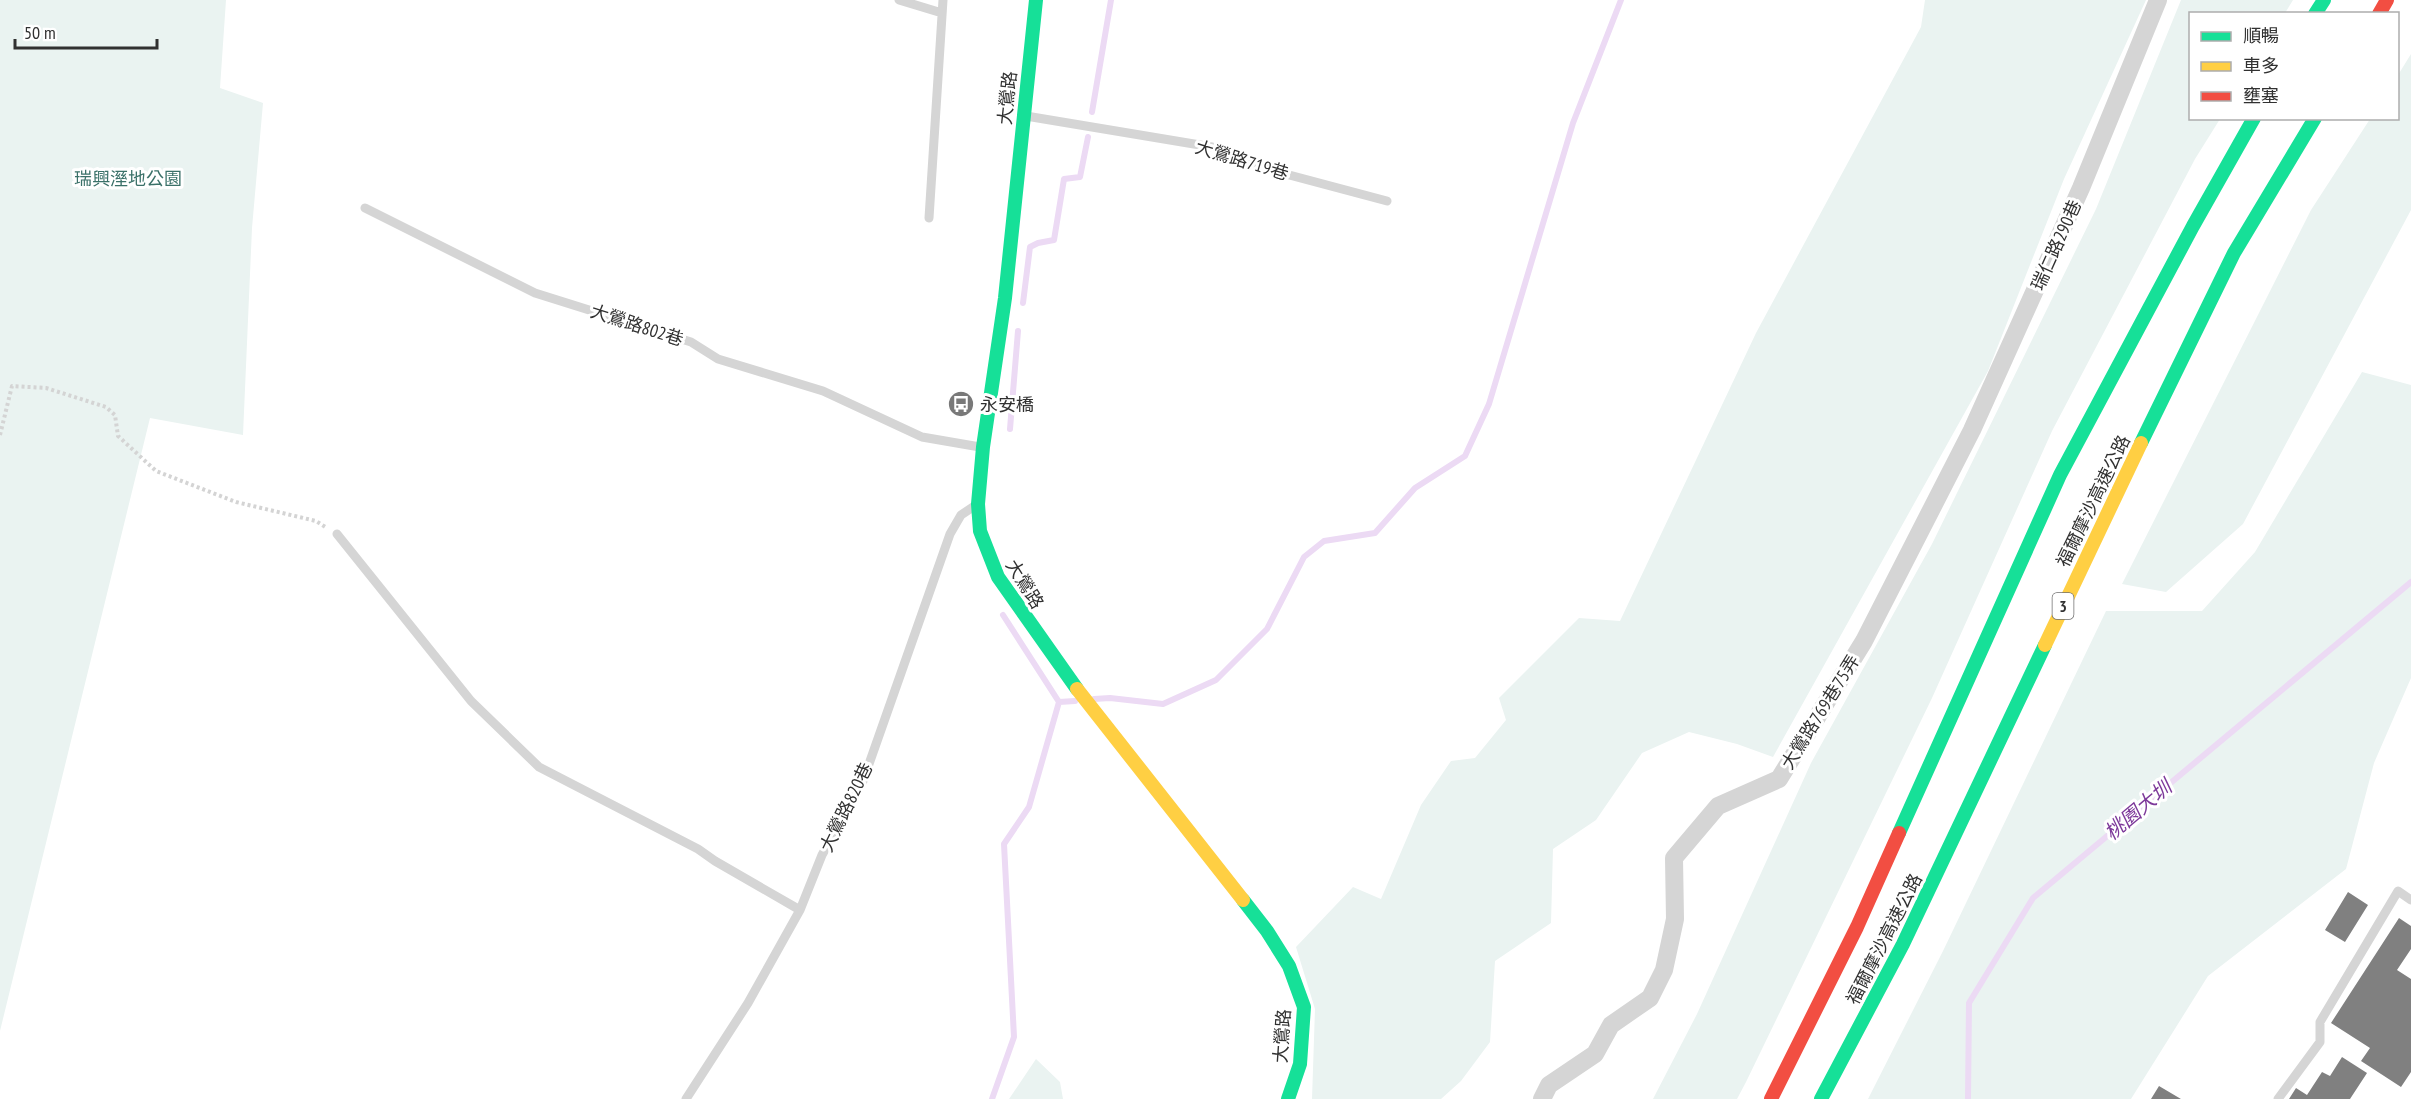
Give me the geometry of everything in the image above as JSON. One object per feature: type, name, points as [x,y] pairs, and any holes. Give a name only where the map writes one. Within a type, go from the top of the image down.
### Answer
[{"type":"main road","name":"大鶯路","points":[[1036,0],[1005,298],[983,447],[978,504],[980,531],[998,576],[1020,611],[1083,698],[1267,931],[1289,966],[1304,1007],[1300,1064],[1288,1099]]},
{"type":"main road","name":"福爾摩沙高速公路","points":[[1771,1099],[1857,927],[2060,475],[2193,226],[2253,120]]},
{"type":"main road","name":"福爾摩沙高速公路","points":[[1821,1099],[1903,944],[2112,502],[2234,254],[2314,120]]},
{"type":"street","name":"瑞仁路290巷","points":[[1943,486],[1972,430],[2081,188],[2158,0]]},
{"type":"street","name":"大鶯路769巷75弄","points":[[1542,1099],[1549,1084],[1595,1054],[1611,1025],[1650,998],[1664,970],[1674,919],[1674,858],[1718,806],[1779,779],[1864,641],[1943,486]]},
{"type":"lane","points":[[899,0],[942,13]]},
{"type":"lane","points":[[930,218],[943,0]]},
{"type":"lane","name":"大鶯路719巷","points":[[1023,116],[1212,147],[1278,172],[1387,201]]},
{"type":"lane","name":"大鶯路802巷","points":[[365,208],[535,293],[691,342],[718,359],[823,391],[922,437],[983,447]]},
{"type":"lane","name":"大鶯路820巷","points":[[686,1099],[748,1003],[800,910],[822,855],[863,781],[950,534],[961,515],[978,504]]},
{"type":"lane","points":[[337,534],[471,701],[539,767],[698,849],[800,910]]},
{"type":"lane","points":[[2278,1099],[2320,1042],[2320,1022],[2398,891],[2411,900]]},
{"type":"path","points":[[0,435],[12,386],[46,388],[106,407],[115,415],[118,436],[156,471],[236,502],[316,521],[337,534]]},
{"type":"green space","name":"瑞興溼地公園","points":[[0,0],[226,0],[220,88],[263,103],[252,228],[243,435],[150,418],[0,1031]]},
{"type":"green space","points":[[1925,0],[2146,0],[2064,179],[1988,371],[1773,757],[1737,744],[1689,732],[1642,753],[1596,820],[1553,849],[1551,923],[1495,961],[1490,1042],[1461,1081],[1441,1099],[1312,1099],[1315,1009],[1296,947],[1353,887],[1381,899],[1421,805],[1451,761],[1475,758],[1506,720],[1499,698],[1579,618],[1620,621],[1756,333],[1921,27]]},
{"type":"green space","points":[[2181,0],[2293,0],[2286,12],[2189,12],[2189,120],[2219,120],[2195,159],[2052,431],[1932,698],[1746,1082],[1737,1099],[1653,1099],[1697,1014],[1811,763],[1932,544],[2096,209]]},
{"type":"green space","points":[[2411,54],[2411,210],[2243,524],[2166,592],[2122,584],[2311,210],[2369,120],[2399,120],[2399,73]]},
{"type":"green space","points":[[2362,372],[2411,385],[2411,678],[2374,763],[2346,869],[2208,976],[2131,1099],[1868,1099],[1943,951],[2106,611],[2202,611],[2255,552]]},
{"type":"green space","points":[[1036,1059],[1060,1082],[1063,1099],[1009,1099]]},
{"type":"building","points":[[2348,892],[2368,905],[2345,942],[2325,930]]},
{"type":"building","points":[[2399,918],[2411,926],[2411,949],[2397,970],[2411,979],[2411,1072],[2401,1087],[2361,1061],[2370,1048],[2331,1023]]},
{"type":"building","points":[[2342,1057],[2367,1073],[2350,1099],[2289,1099],[2296,1088],[2307,1095],[2322,1072],[2330,1076]]},
{"type":"building","points":[[2159,1086],[2181,1099],[2151,1099]]},
{"type":"waterway","points":[[1092,112],[1111,0]]},
{"type":"waterway","points":[[1094,699],[1110,698],[1163,704],[1216,680],[1267,629],[1304,557],[1324,541],[1375,533],[1415,488],[1465,456],[1489,404],[1573,123],[1621,0]]},
{"type":"waterway","points":[[1023,303],[1030,247],[1054,240],[1064,179],[1080,177],[1088,137]]},
{"type":"waterway","points":[[1010,429],[1018,331]]},
{"type":"waterway","name":"桃園大圳","points":[[1968,1099],[1969,1003],[2033,898],[2411,582]]},
{"type":"waterway","points":[[1003,615],[1059,702]]},
{"type":"waterway","points":[[992,1099],[1014,1037],[1004,844],[1029,807],[1059,702],[1075,701]]},
{"type":"traffic: fast","points":[[1036,0],[1005,298],[983,447],[978,504],[980,531],[998,577],[1077,689]]},
{"type":"traffic: fast","points":[[2316,12],[2324,0]]},
{"type":"traffic: fast","points":[[1899,833],[2060,475],[2193,226],[2253,120]]},
{"type":"traffic: fast","points":[[2141,443],[2234,253],[2314,120]]},
{"type":"traffic: fast","points":[[1821,1099],[1903,944],[2045,645]]},
{"type":"traffic: fast","points":[[1243,900],[1267,931],[1289,966],[1304,1007],[1300,1064],[1288,1099]]},
{"type":"traffic: slow","points":[[2045,645],[2141,443]]},
{"type":"traffic: slow","points":[[1077,689],[1243,900]]},
{"type":"traffic: jam","points":[[2380,12],[2387,0]]},
{"type":"traffic: jam","points":[[1771,1099],[1857,927],[1899,833]]},
{"type":"place","name":"永安橋","points":[[961,404]]}]
